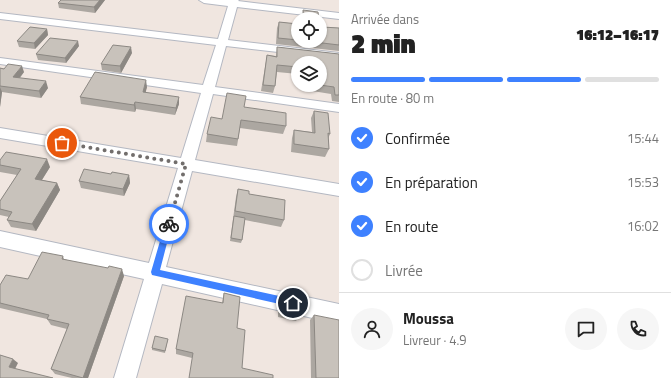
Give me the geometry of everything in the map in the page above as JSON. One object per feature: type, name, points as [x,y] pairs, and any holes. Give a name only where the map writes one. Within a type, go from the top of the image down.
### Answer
[{"type":"street","points":[[204,0],[233,2],[339,16]]},
{"type":"street","points":[[125,378],[233,2]]},
{"type":"street","points":[[0,16],[339,56]]},
{"type":"street","points":[[0,61],[339,108]]},
{"type":"street","points":[[0,133],[339,190]]},
{"type":"street","points":[[2,244],[155,272],[339,314]]},
{"type":"building","points":[[61,0],[100,0],[94,7],[58,3]]},
{"type":"building","points":[[303,10],[318,12],[303,12]]},
{"type":"building","points":[[279,22],[291,23],[291,39],[278,38]]},
{"type":"building","points":[[30,27],[47,29],[34,43],[17,41]]},
{"type":"building","points":[[327,27],[339,28],[339,45],[327,44]]},
{"type":"building","points":[[50,38],[78,41],[65,58],[36,54]]},
{"type":"building","points":[[113,45],[131,47],[120,66],[101,64]]},
{"type":"building","points":[[277,47],[339,54],[339,95],[335,95],[334,87],[327,86],[327,56],[291,56],[291,66],[277,65],[275,86],[263,85],[267,55],[277,57]]},
{"type":"building","points":[[8,64],[22,66],[13,77],[46,81],[39,91],[0,86],[0,68],[4,69]]},
{"type":"building","points":[[95,72],[146,80],[143,92],[179,97],[176,108],[135,102],[134,105],[80,97]]},
{"type":"building","points":[[227,93],[246,96],[244,107],[286,113],[286,126],[241,120],[238,139],[207,134],[211,117],[222,119]]},
{"type":"building","points":[[314,111],[328,113],[330,134],[328,133],[329,149],[294,144],[294,130],[315,133]]},
{"type":"building","points":[[6,152],[47,159],[35,179],[57,183],[32,224],[7,220],[12,212],[0,209],[0,201],[21,169],[0,165],[0,160]]},
{"type":"building","points":[[84,169],[111,174],[112,172],[129,175],[123,189],[79,181]]},
{"type":"building","points":[[238,189],[249,191],[249,194],[285,200],[284,220],[235,211]]},
{"type":"building","points":[[234,216],[245,218],[242,240],[231,238]]},
{"type":"building","points":[[42,252],[63,256],[62,259],[108,268],[109,266],[122,269],[83,378],[51,369],[69,324],[47,319],[49,315],[0,303],[0,285],[6,275],[28,279]]},
{"type":"building","points":[[224,293],[240,297],[237,328],[245,330],[242,368],[273,375],[273,378],[189,378],[193,353],[176,349],[186,296],[223,303]]},
{"type":"building","points":[[280,309],[298,313],[298,318],[280,314]]},
{"type":"building","points":[[314,315],[339,320],[339,378],[316,378]]},
{"type":"building","points":[[155,336],[168,339],[165,351],[152,348]]},
{"type":"building","points":[[0,355],[13,359],[9,367],[53,378],[0,378]]},
{"type":"way so far","points":[[62,143],[186,164],[169,224]]},
{"type":"route","points":[[169,224],[155,272],[293,303]]}]
